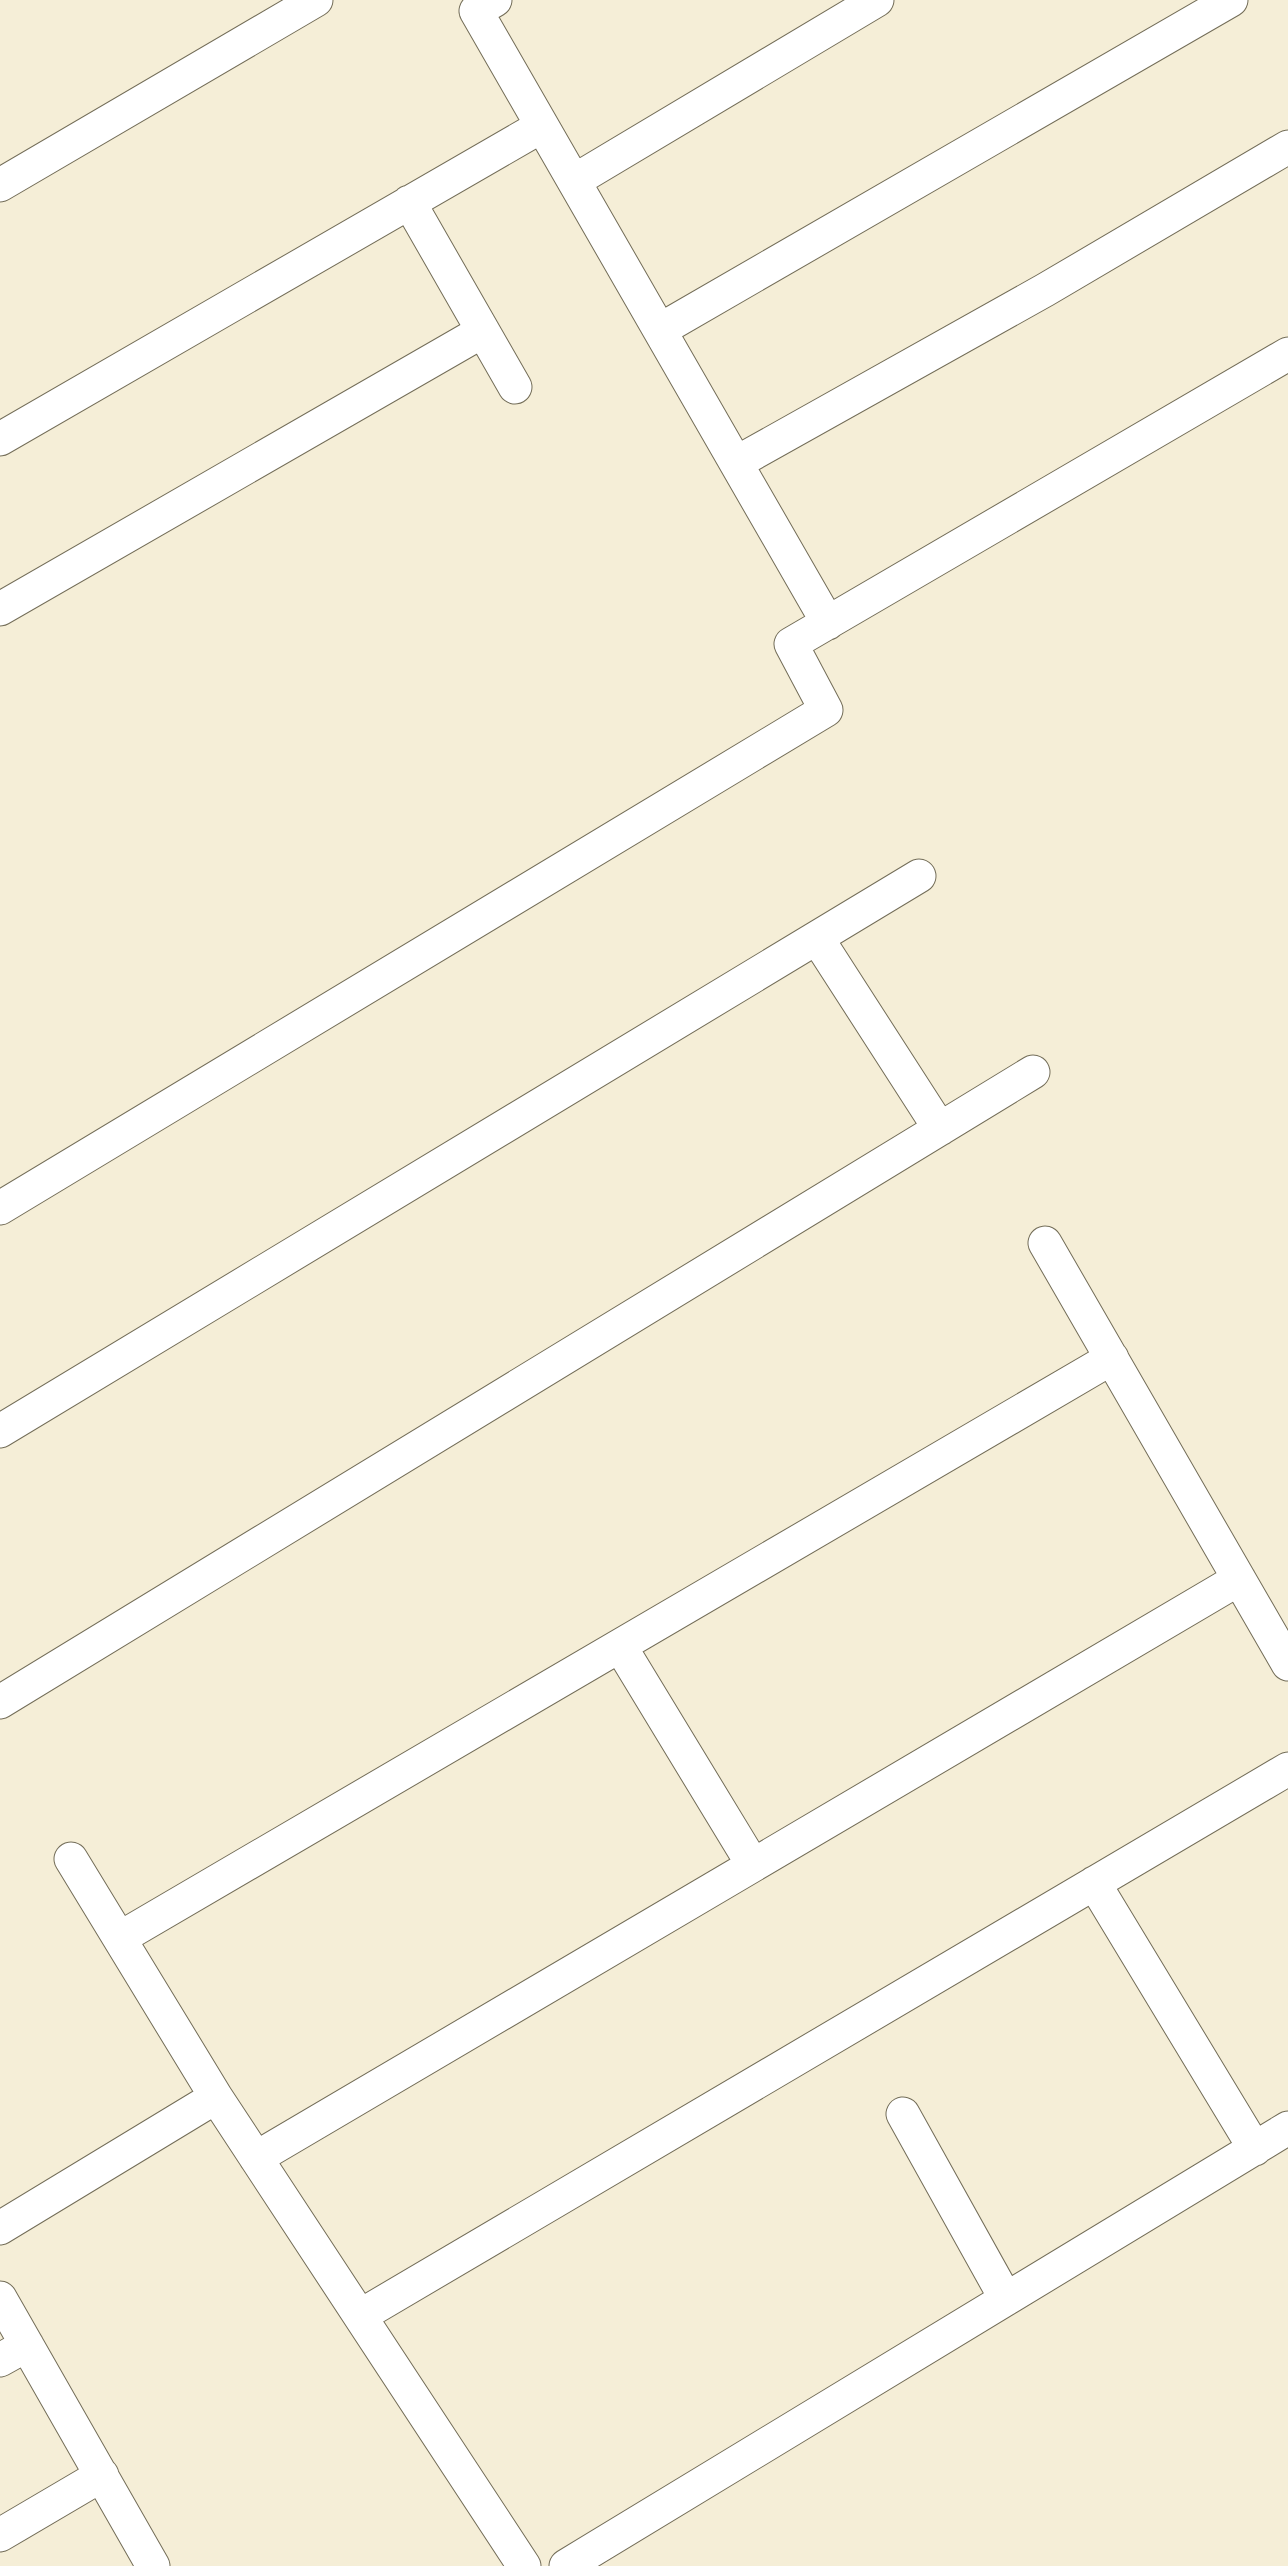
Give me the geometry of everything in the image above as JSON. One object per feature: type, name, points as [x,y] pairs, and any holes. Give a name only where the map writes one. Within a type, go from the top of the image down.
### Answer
[{"type":"street","points":[[0,185],[316,0]]},
{"type":"street","points":[[495,0],[476,11],[828,623]]},
{"type":"street","points":[[574,181],[877,0]]},
{"type":"street","points":[[660,330],[1231,0]]},
{"type":"street","points":[[0,439],[542,126]]},
{"type":"street","points":[[736,463],[1045,290],[1288,147]]},
{"type":"street","points":[[409,202],[514,387]]},
{"type":"street","points":[[0,609],[483,331]]},
{"type":"street","points":[[0,1208],[826,710],[791,644],[1288,354]]},
{"type":"street","points":[[0,1431],[920,876]]},
{"type":"street","points":[[816,938],[940,1129]]},
{"type":"street","points":[[0,1702],[1033,1071]]},
{"type":"street","points":[[1045,1243],[1288,1664]]},
{"type":"street","points":[[120,1938],[1112,1359]]},
{"type":"street","points":[[256,2158],[1239,1579]]},
{"type":"street","points":[[620,1646],[753,1865]]},
{"type":"street","points":[[360,2316],[1288,1768]]},
{"type":"street","points":[[71,1859],[216,2097],[524,2566]]},
{"type":"street","points":[[1094,1883],[1255,2149]]},
{"type":"street","points":[[0,2228],[216,2097]]},
{"type":"street","points":[[903,2114],[1006,2299]]},
{"type":"street","points":[[566,2566],[1288,2128]]},
{"type":"street","points":[[0,2298],[13,2353],[102,2475],[153,2566]]},
{"type":"street","points":[[0,2535],[102,2475]]}]
